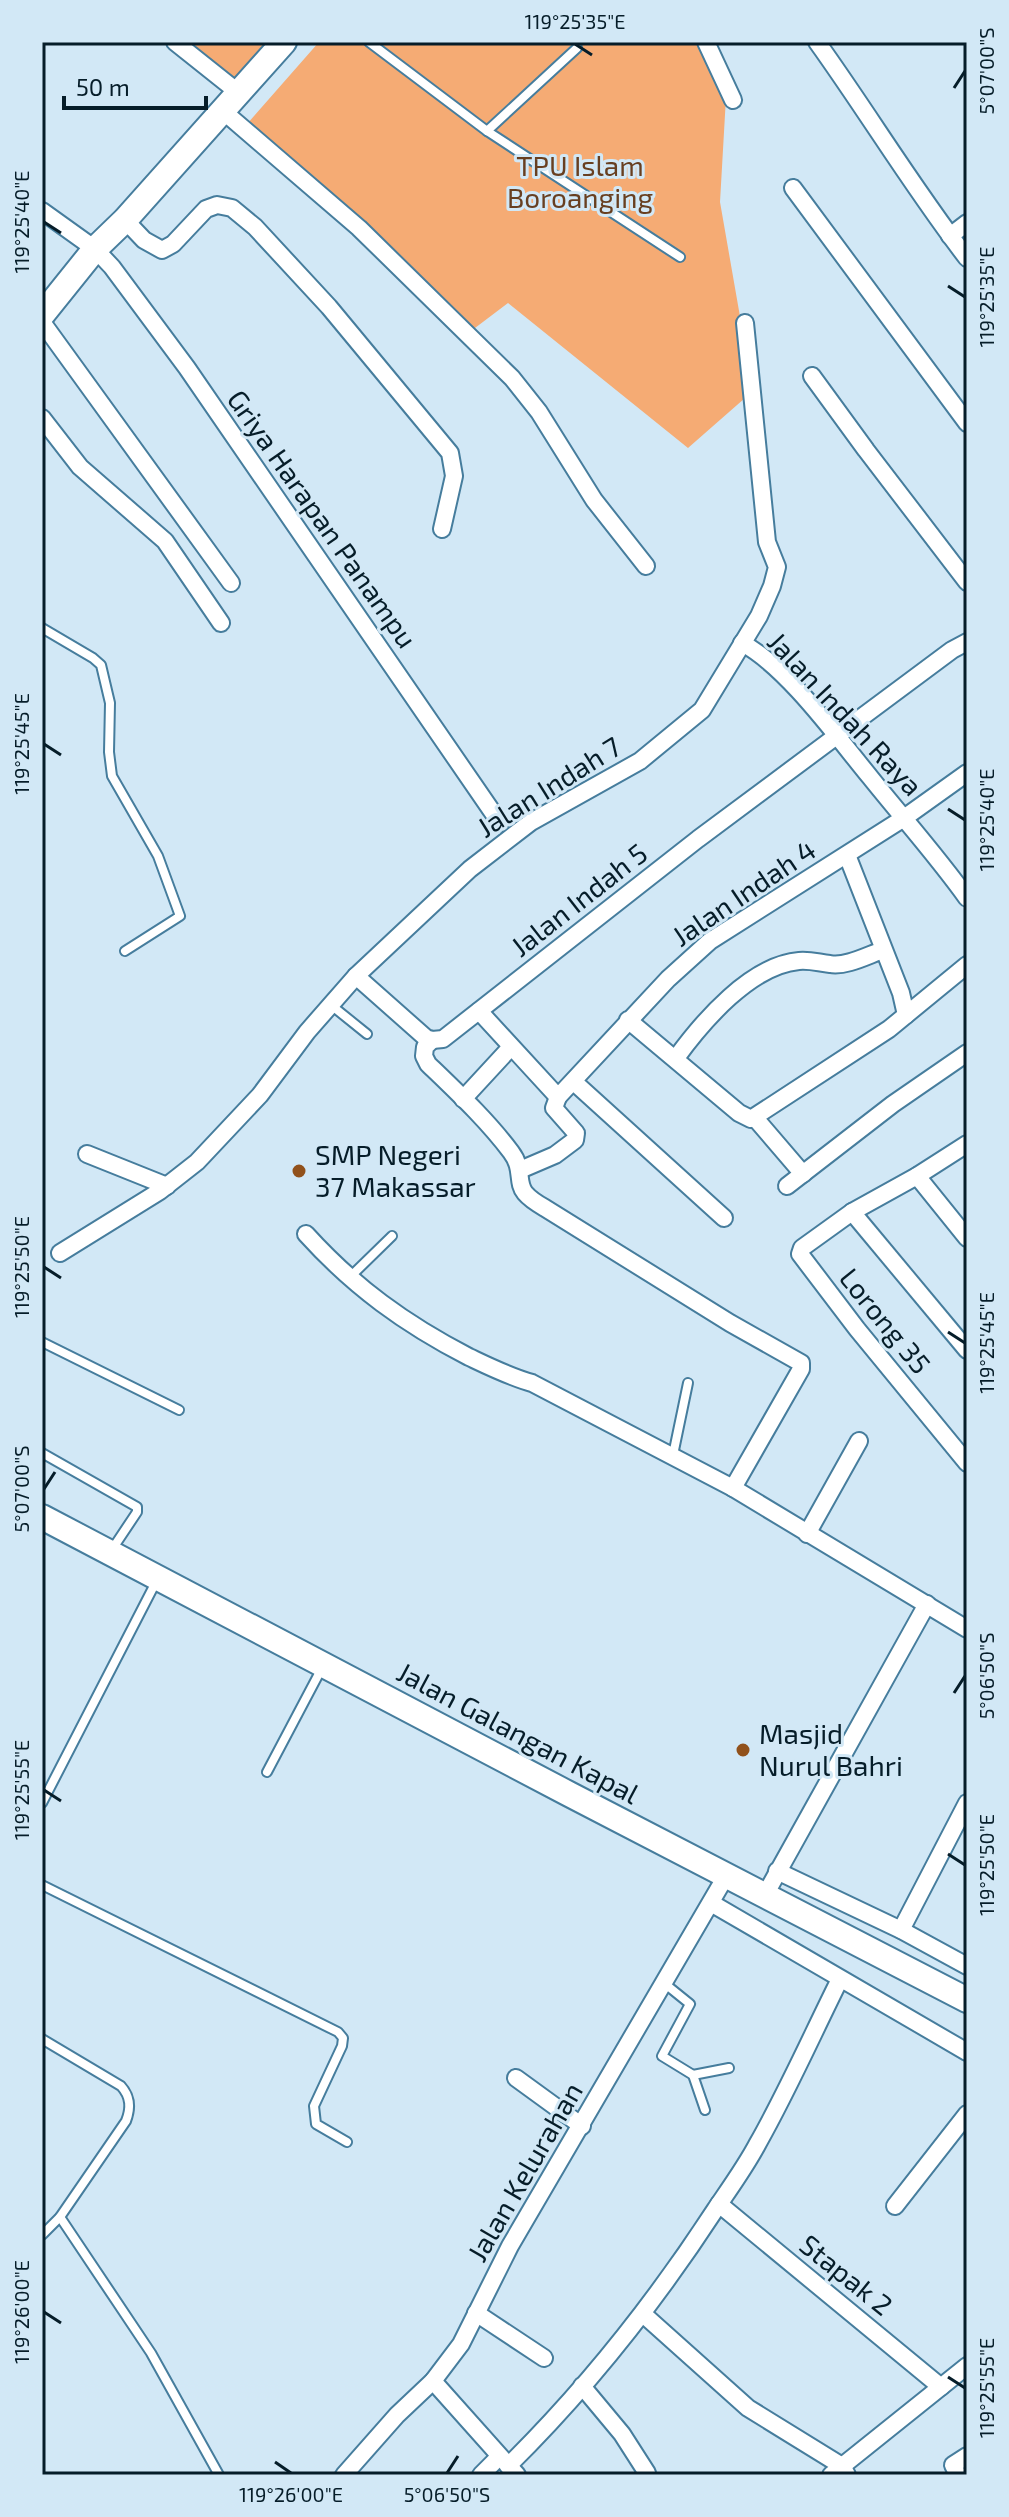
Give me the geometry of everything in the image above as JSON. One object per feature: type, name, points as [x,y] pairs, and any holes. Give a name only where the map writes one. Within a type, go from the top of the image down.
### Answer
[{"type":"main road","points":[[42,315],[95,249],[125,220],[284,42]]},
{"type":"main road","name":"Jalan Galangan Kapal","points":[[42,1517],[967,2000]]},
{"type":"street","points":[[175,42],[231,102],[512,378],[539,412],[594,500],[646,566]]},
{"type":"street","points":[[706,42],[733,100]]},
{"type":"street","points":[[817,42],[856,96],[897,162],[967,258]]},
{"type":"street","points":[[793,188],[967,423]]},
{"type":"street","points":[[125,220],[144,240],[162,250],[173,244],[206,209],[217,205],[232,208],[255,227],[329,307],[450,453],[454,476],[442,529]]},
{"type":"street","name":"Griya Harapan Panampu","points":[[42,211],[95,249],[112,267],[187,368],[500,823]]},
{"type":"street","points":[[950,236],[967,223]]},
{"type":"street","points":[[42,322],[231,583]]},
{"type":"street","name":"Jalan Indah 7","points":[[60,1253],[95,1234],[197,1162],[229,1129],[356,976],[470,869],[542,816],[640,761],[702,710],[768,596],[777,567],[767,542],[745,323]]},
{"type":"street","points":[[812,376],[967,582]]},
{"type":"street","points":[[42,418],[80,467],[165,541],[221,623]]},
{"type":"street","name":"Jalan Indah 5","points":[[432,1040],[443,1039],[836,735],[967,642]]},
{"type":"street","name":"Jalan Indah Raya","points":[[742,643],[768,660],[836,735],[967,898]]},
{"type":"street","name":"Jalan Indah 4","points":[[558,1097],[628,1020],[710,941],[904,818],[967,773]]},
{"type":"street","points":[[847,855],[901,993],[906,1015]]},
{"type":"street","points":[[676,1058],[698,1030],[742,985],[762,972],[797,961],[814,960],[830,965],[883,950]]},
{"type":"street","points":[[755,1118],[788,1092],[863,1047],[967,965]]},
{"type":"street","points":[[356,976],[432,1040],[425,1047],[424,1056],[505,1144],[520,1170],[520,1185],[525,1193],[730,1323],[801,1363],[795,1382],[733,1488]]},
{"type":"street","points":[[479,1011],[558,1097],[554,1108],[577,1136],[555,1155],[520,1170]]},
{"type":"street","points":[[628,1020],[739,1113],[755,1118],[803,1174]]},
{"type":"street","points":[[463,1099],[511,1047]]},
{"type":"street","points":[[787,1186],[893,1104],[967,1053]]},
{"type":"street","points":[[574,1082],[724,1218]]},
{"type":"street","points":[[967,1144],[852,1212],[967,1350]]},
{"type":"street","points":[[87,1154],[167,1186]]},
{"type":"street","points":[[917,1176],[967,1238]]},
{"type":"street","name":"Lorong 35","points":[[852,1212],[802,1248],[802,1260],[967,1463]]},
{"type":"street","points":[[306,1234],[349,1278],[391,1313],[440,1342],[511,1377],[532,1383],[673,1455],[967,1629]]},
{"type":"street","points":[[807,1534],[859,1441]]},
{"type":"street","points":[[765,1895],[927,1604]]},
{"type":"street","points":[[901,1930],[967,1803]]},
{"type":"street","points":[[777,1871],[901,1930],[967,1966]]},
{"type":"street","name":"Jalan Kelurahan","points":[[344,2475],[397,2415],[433,2381],[461,2344],[510,2246],[726,1876]]},
{"type":"street","points":[[711,1903],[967,2052]]},
{"type":"street","points":[[481,2475],[508,2466],[563,2412],[643,2314],[758,2143],[840,1979]]},
{"type":"street","points":[[516,2078],[582,2126]]},
{"type":"street","points":[[895,2206],[967,2114]]},
{"type":"street","name":"Stapak 2","points":[[719,2204],[941,2387]]},
{"type":"street","points":[[476,2313],[544,2358]]},
{"type":"street","points":[[643,2314],[748,2408],[840,2472],[967,2366]]},
{"type":"street","points":[[433,2381],[508,2466]]},
{"type":"street","points":[[582,2386],[622,2434],[647,2473]]},
{"type":"street","points":[[958,2475],[953,2465],[967,2456]]},
{"type":"lane","points":[[369,42],[487,131],[680,257]]},
{"type":"lane","points":[[487,131],[577,48]]},
{"type":"lane","points":[[42,628],[101,665],[110,703],[112,776],[158,856],[180,916],[125,951]]},
{"type":"lane","points":[[331,1005],[367,1034]]},
{"type":"lane","points":[[349,1278],[392,1236]]},
{"type":"lane","points":[[42,1342],[179,1410]]},
{"type":"lane","points":[[673,1455],[688,1383]]},
{"type":"lane","points":[[42,1453],[137,1507],[137,1512],[111,1552]]},
{"type":"lane","points":[[42,1803],[157,1579]]},
{"type":"lane","points":[[267,1772],[324,1666]]},
{"type":"lane","points":[[42,1885],[338,2032],[343,2038],[342,2046],[314,2106],[314,2114],[316,2124],[347,2142]]},
{"type":"lane","points":[[664,1983],[690,2004],[662,2056],[693,2075],[705,2110]]},
{"type":"lane","points":[[42,2039],[121,2086],[127,2092],[131,2110],[60,2217],[42,2235]]},
{"type":"lane","points":[[693,2075],[729,2068]]},
{"type":"lane","points":[[60,2217],[151,2353],[219,2475]]},
{"type":"green space","points":[[176,42],[273,42],[236,88]]},
{"type":"green space","name":"TPU Islam Boroanging","points":[[319,42],[701,42],[726,97],[720,202],[753,391],[688,448],[508,303],[471,331],[240,132]]},
{"type":"place","name":"SMP Negeri 37 Makassar","points":[[299,1171]]},
{"type":"place","name":"Masjid Nurul Bahri","points":[[743,1750]]}]
